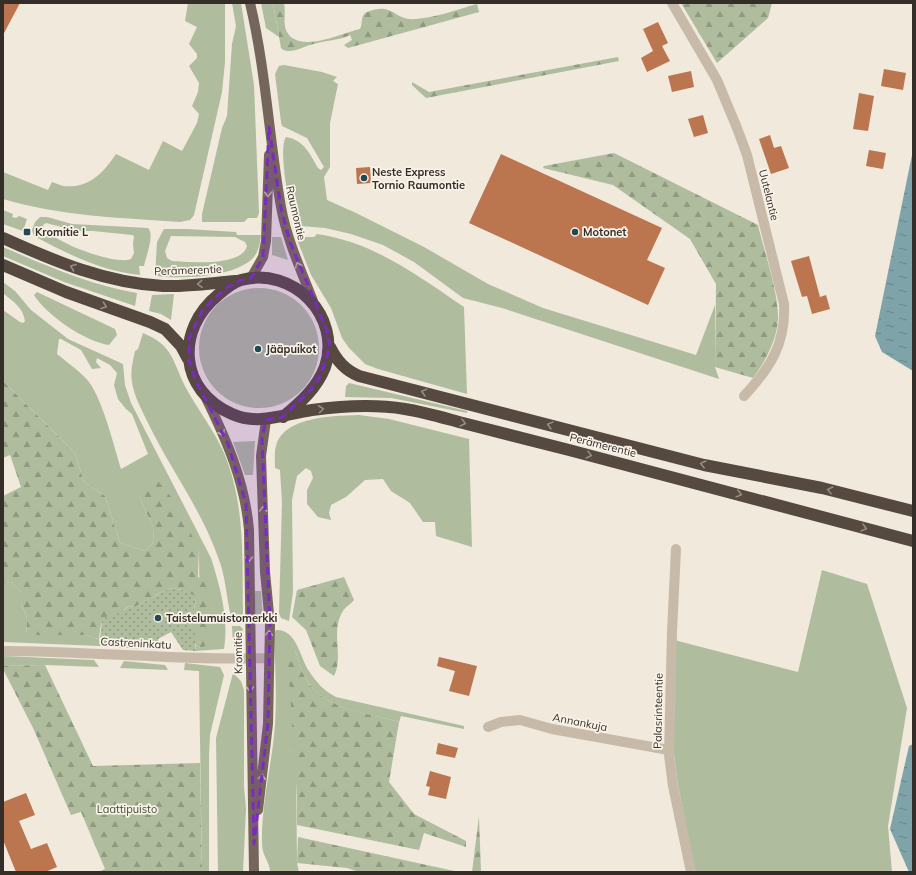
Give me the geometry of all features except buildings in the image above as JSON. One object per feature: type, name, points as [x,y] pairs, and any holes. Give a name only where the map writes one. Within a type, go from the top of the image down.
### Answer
[{"type":"highway","name":"Perämerentie","points":[[3,238],[76,268],[106,278],[164,286],[239,280]]},
{"type":"highway","points":[[3,265],[66,292],[150,322],[165,329],[181,346],[195,379],[206,398],[235,415],[249,419],[266,420],[283,416],[300,402],[320,378],[330,347],[326,330],[312,301],[297,289],[286,283],[263,278],[251,278],[239,280],[215,297],[203,309],[189,338],[188,360]]},
{"type":"highway","name":"Perämerentie","points":[[330,347],[341,365],[349,372],[359,376],[704,465],[822,488],[913,512]]},
{"type":"highway","name":"Perämerentie","points":[[283,416],[337,407],[385,407],[418,411],[913,541]]},
{"type":"main road","name":"Raumontie","points":[[250,3],[262,66],[281,208],[290,242],[312,301]]},
{"type":"main road","name":"Raumontie","points":[[251,278],[263,257],[266,241],[270,127]]},
{"type":"main road","name":"Kromitie","points":[[206,398],[228,444],[246,504],[249,530],[254,872]]},
{"type":"main road","name":"Kromitie","points":[[254,844],[268,724],[268,658],[270,624],[265,572],[261,456],[266,420]]},
{"type":"street","name":"Uutelantie","points":[[672,3],[717,80],[737,128],[747,155],[784,304],[783,331],[775,352],[761,377],[744,396]]},
{"type":"street","name":"Palasrinteentie","points":[[676,549],[669,750],[673,786],[691,872]]},
{"type":"street","name":"Castreninkatu","points":[[3,650],[250,659],[268,658]]},
{"type":"street","name":"Annankuja","points":[[488,727],[501,722],[520,720],[552,729],[669,750]]},
{"type":"highlighted area","points":[[269,127],[281,208],[290,242],[327,330],[330,347],[320,377],[311,390],[283,417],[266,420],[262,438],[270,624],[268,724],[254,844],[246,504],[228,444],[195,379],[189,360],[189,338],[203,309],[226,288],[239,281],[251,278],[263,257]]},
{"type":"green space","points":[[188,3],[225,3],[225,62],[222,92],[194,215],[190,220],[180,222],[68,213],[25,205],[3,199],[3,172],[48,190],[52,182],[63,186],[72,186],[88,182],[106,167],[116,154],[149,170],[163,141],[182,151],[197,123],[199,114],[192,106],[198,92],[199,83],[189,66],[197,58],[197,54],[189,44],[197,27],[185,21]]},
{"type":"green space","points":[[232,3],[241,3],[254,85],[259,213],[257,218],[248,218],[244,222],[202,222],[202,214],[222,128],[227,116],[232,44],[236,26]]},
{"type":"green space","points":[[261,3],[273,3],[279,37],[266,28]]},
{"type":"green space","points":[[273,3],[284,3],[285,27],[292,38],[310,42],[360,29],[363,15],[376,9],[388,10],[408,19],[432,17],[477,4],[479,12],[348,48],[344,45],[352,40],[350,35],[287,51],[281,48]]},
{"type":"green space","points":[[681,3],[772,3],[768,18],[717,63]]},
{"type":"green space","points":[[618,57],[619,61],[426,98],[412,85],[412,82],[429,92]]},
{"type":"green space","points":[[284,65],[322,72],[337,77],[333,81],[338,84],[330,123],[330,167],[324,177],[327,200],[424,247],[488,284],[543,308],[696,355],[715,305],[715,367],[719,379],[502,308],[463,298],[414,262],[383,245],[351,234],[325,228],[300,226],[299,220],[293,220],[287,190],[283,153],[286,137],[302,144],[318,168],[321,170],[324,167],[307,138],[282,126],[275,74],[279,66]]},
{"type":"green space","points":[[614,153],[758,225],[774,285],[778,319],[773,343],[762,365],[753,378],[715,367],[716,284],[690,239],[613,185],[543,168],[544,166]]},
{"type":"green space","points":[[3,210],[13,214],[12,217],[16,218],[19,216],[27,219],[23,231],[3,224]]},
{"type":"green space","points":[[40,217],[47,217],[72,224],[148,228],[151,235],[144,266],[139,266],[140,275],[98,266],[59,249],[34,236],[32,230],[35,222]],"holes":[[[46,223],[77,231],[132,235],[134,236],[134,253],[131,259],[123,260],[111,259],[97,255],[56,238],[47,231],[43,225]]]},
{"type":"green space","points":[[164,229],[236,232],[237,235],[261,235],[257,252],[251,260],[242,266],[231,271],[218,274],[191,277],[155,276],[157,242]],"holes":[[[171,236],[235,237],[245,242],[247,246],[243,253],[226,260],[214,262],[172,261],[167,258],[165,251]]]},
{"type":"green space","points":[[317,234],[358,244],[376,252],[412,272],[464,307],[467,394],[365,364],[349,348],[342,338],[331,308],[311,275],[296,237],[314,237]]},
{"type":"green space","points":[[272,237],[281,237],[288,260],[272,255]]},
{"type":"green space","points":[[3,247],[52,268],[86,280],[120,290],[137,293],[135,306],[64,282],[3,256]]},
{"type":"green space","points":[[3,282],[15,291],[31,310],[68,339],[123,364],[125,385],[131,403],[211,558],[223,603],[225,626],[224,649],[195,651],[196,645],[200,648],[199,549],[139,496],[153,527],[154,542],[145,551],[120,543],[105,496],[84,482],[75,453],[3,381],[3,310],[20,322],[23,323],[25,321],[20,308],[3,293]],"holes":[[[59,339],[81,350],[92,369],[101,368],[96,362],[97,358],[110,365],[117,373],[114,385],[118,399],[132,414],[148,454],[121,469],[108,424],[94,390],[82,374],[57,354]]]},
{"type":"green space","points":[[259,288],[282,292],[302,305],[315,325],[319,348],[315,371],[302,391],[282,404],[259,408],[236,404],[216,391],[203,371],[199,348],[203,325],[216,305],[236,292]]},
{"type":"green space","points":[[37,292],[115,329],[117,335],[109,345],[89,339],[67,326],[48,311],[34,295]]},
{"type":"green space","points":[[174,294],[171,320],[161,314],[149,311],[152,295]]},
{"type":"green space","points":[[143,333],[161,343],[171,355],[186,388],[220,445],[231,473],[236,493],[241,533],[243,615],[241,617],[231,617],[223,572],[211,539],[194,505],[156,438],[134,392],[131,378],[132,366],[135,351],[138,349]]},
{"type":"green space","points":[[3,381],[75,453],[84,482],[105,496],[120,543],[145,551],[154,542],[153,527],[139,496],[146,482],[157,480],[172,498],[199,549],[198,577],[207,585],[214,622],[207,645],[200,648],[196,645],[196,637],[190,626],[196,600],[184,590],[169,588],[135,607],[129,606],[123,611],[106,618],[102,622],[99,639],[83,635],[26,635],[27,618],[21,603],[21,592],[11,582],[3,583],[3,496],[21,487],[10,455],[3,458]]},
{"type":"green space","points":[[349,383],[467,411],[467,413],[391,398],[345,397],[346,386]]},
{"type":"green space","points":[[359,415],[389,419],[469,439],[472,547],[436,536],[435,522],[423,522],[410,503],[391,491],[383,479],[365,480],[346,497],[331,505],[329,513],[331,520],[318,517],[307,504],[307,490],[313,478],[311,471],[306,468],[297,476],[292,500],[293,592],[289,621],[281,618],[279,613],[282,503],[280,470],[275,468],[276,446],[281,436],[299,423],[324,417]]},
{"type":"green space","points":[[255,441],[253,475],[245,475],[233,442]]},
{"type":"green space","points":[[822,570],[867,584],[907,708],[888,826],[892,872],[695,872],[678,785],[672,739],[674,640],[798,672]]},
{"type":"green space","points":[[344,577],[354,600],[344,610],[339,619],[337,635],[338,660],[334,676],[320,666],[306,630],[292,617],[297,590]]},
{"type":"green space","points":[[11,582],[21,592],[21,603],[27,618],[26,635],[83,635],[99,639],[99,646],[3,642],[3,583]]},
{"type":"green space","points":[[169,588],[184,590],[195,596],[196,600],[190,626],[197,632],[195,651],[183,650],[171,632],[158,639],[160,650],[99,646],[102,621],[105,617],[124,610],[129,606],[135,607]]},
{"type":"green space","points":[[255,591],[261,591],[263,620],[254,619]]},
{"type":"green space","points":[[232,626],[240,626],[243,629],[240,639],[233,645]]},
{"type":"green space","points":[[276,630],[289,634],[297,645],[314,679],[332,695],[464,726],[464,729],[401,716],[399,722],[360,713],[335,704],[324,698],[306,679],[295,650],[297,863],[299,872],[270,872],[269,865],[262,848],[263,814],[275,725],[276,690],[274,633]]},
{"type":"green space","points":[[287,646],[295,650],[306,679],[324,698],[348,709],[399,722],[389,782],[414,814],[466,841],[466,847],[424,833],[419,850],[297,825],[297,797]]},
{"type":"green space","points":[[3,656],[94,660],[99,667],[45,665],[3,666]]},
{"type":"green space","points":[[124,661],[165,665],[168,670],[120,668]]},
{"type":"green space","points":[[185,663],[220,667],[224,675],[210,735],[209,872],[202,872],[199,671],[184,670]]},
{"type":"green space","name":"Laattipuisto","points":[[45,665],[93,766],[200,763],[202,872],[98,872],[105,869],[81,812],[71,815],[34,730],[3,669],[3,666]]},
{"type":"green space","points":[[233,673],[241,681],[244,690],[244,787],[246,809],[243,872],[218,872],[216,738]]},
{"type":"green space","points":[[479,816],[481,872],[472,872]]},
{"type":"green space","points":[[298,837],[459,872],[359,872],[347,868],[297,863]]},
{"type":"water","points":[[913,150],[913,371],[882,352],[875,336]]},
{"type":"water","points":[[913,744],[913,872],[909,872],[890,829],[909,746]]},
{"type":"place","name":"Neste Express Tornio Raumontie","points":[[364,178]]},
{"type":"place","name":"Kromitie L","points":[[27,232]]},
{"type":"place","name":"Motonet","points":[[575,232]]},
{"type":"place","name":"Jääpuikot","points":[[258,349]]},
{"type":"place","name":"Taistelumuistomerkki","points":[[158,618]]}]
